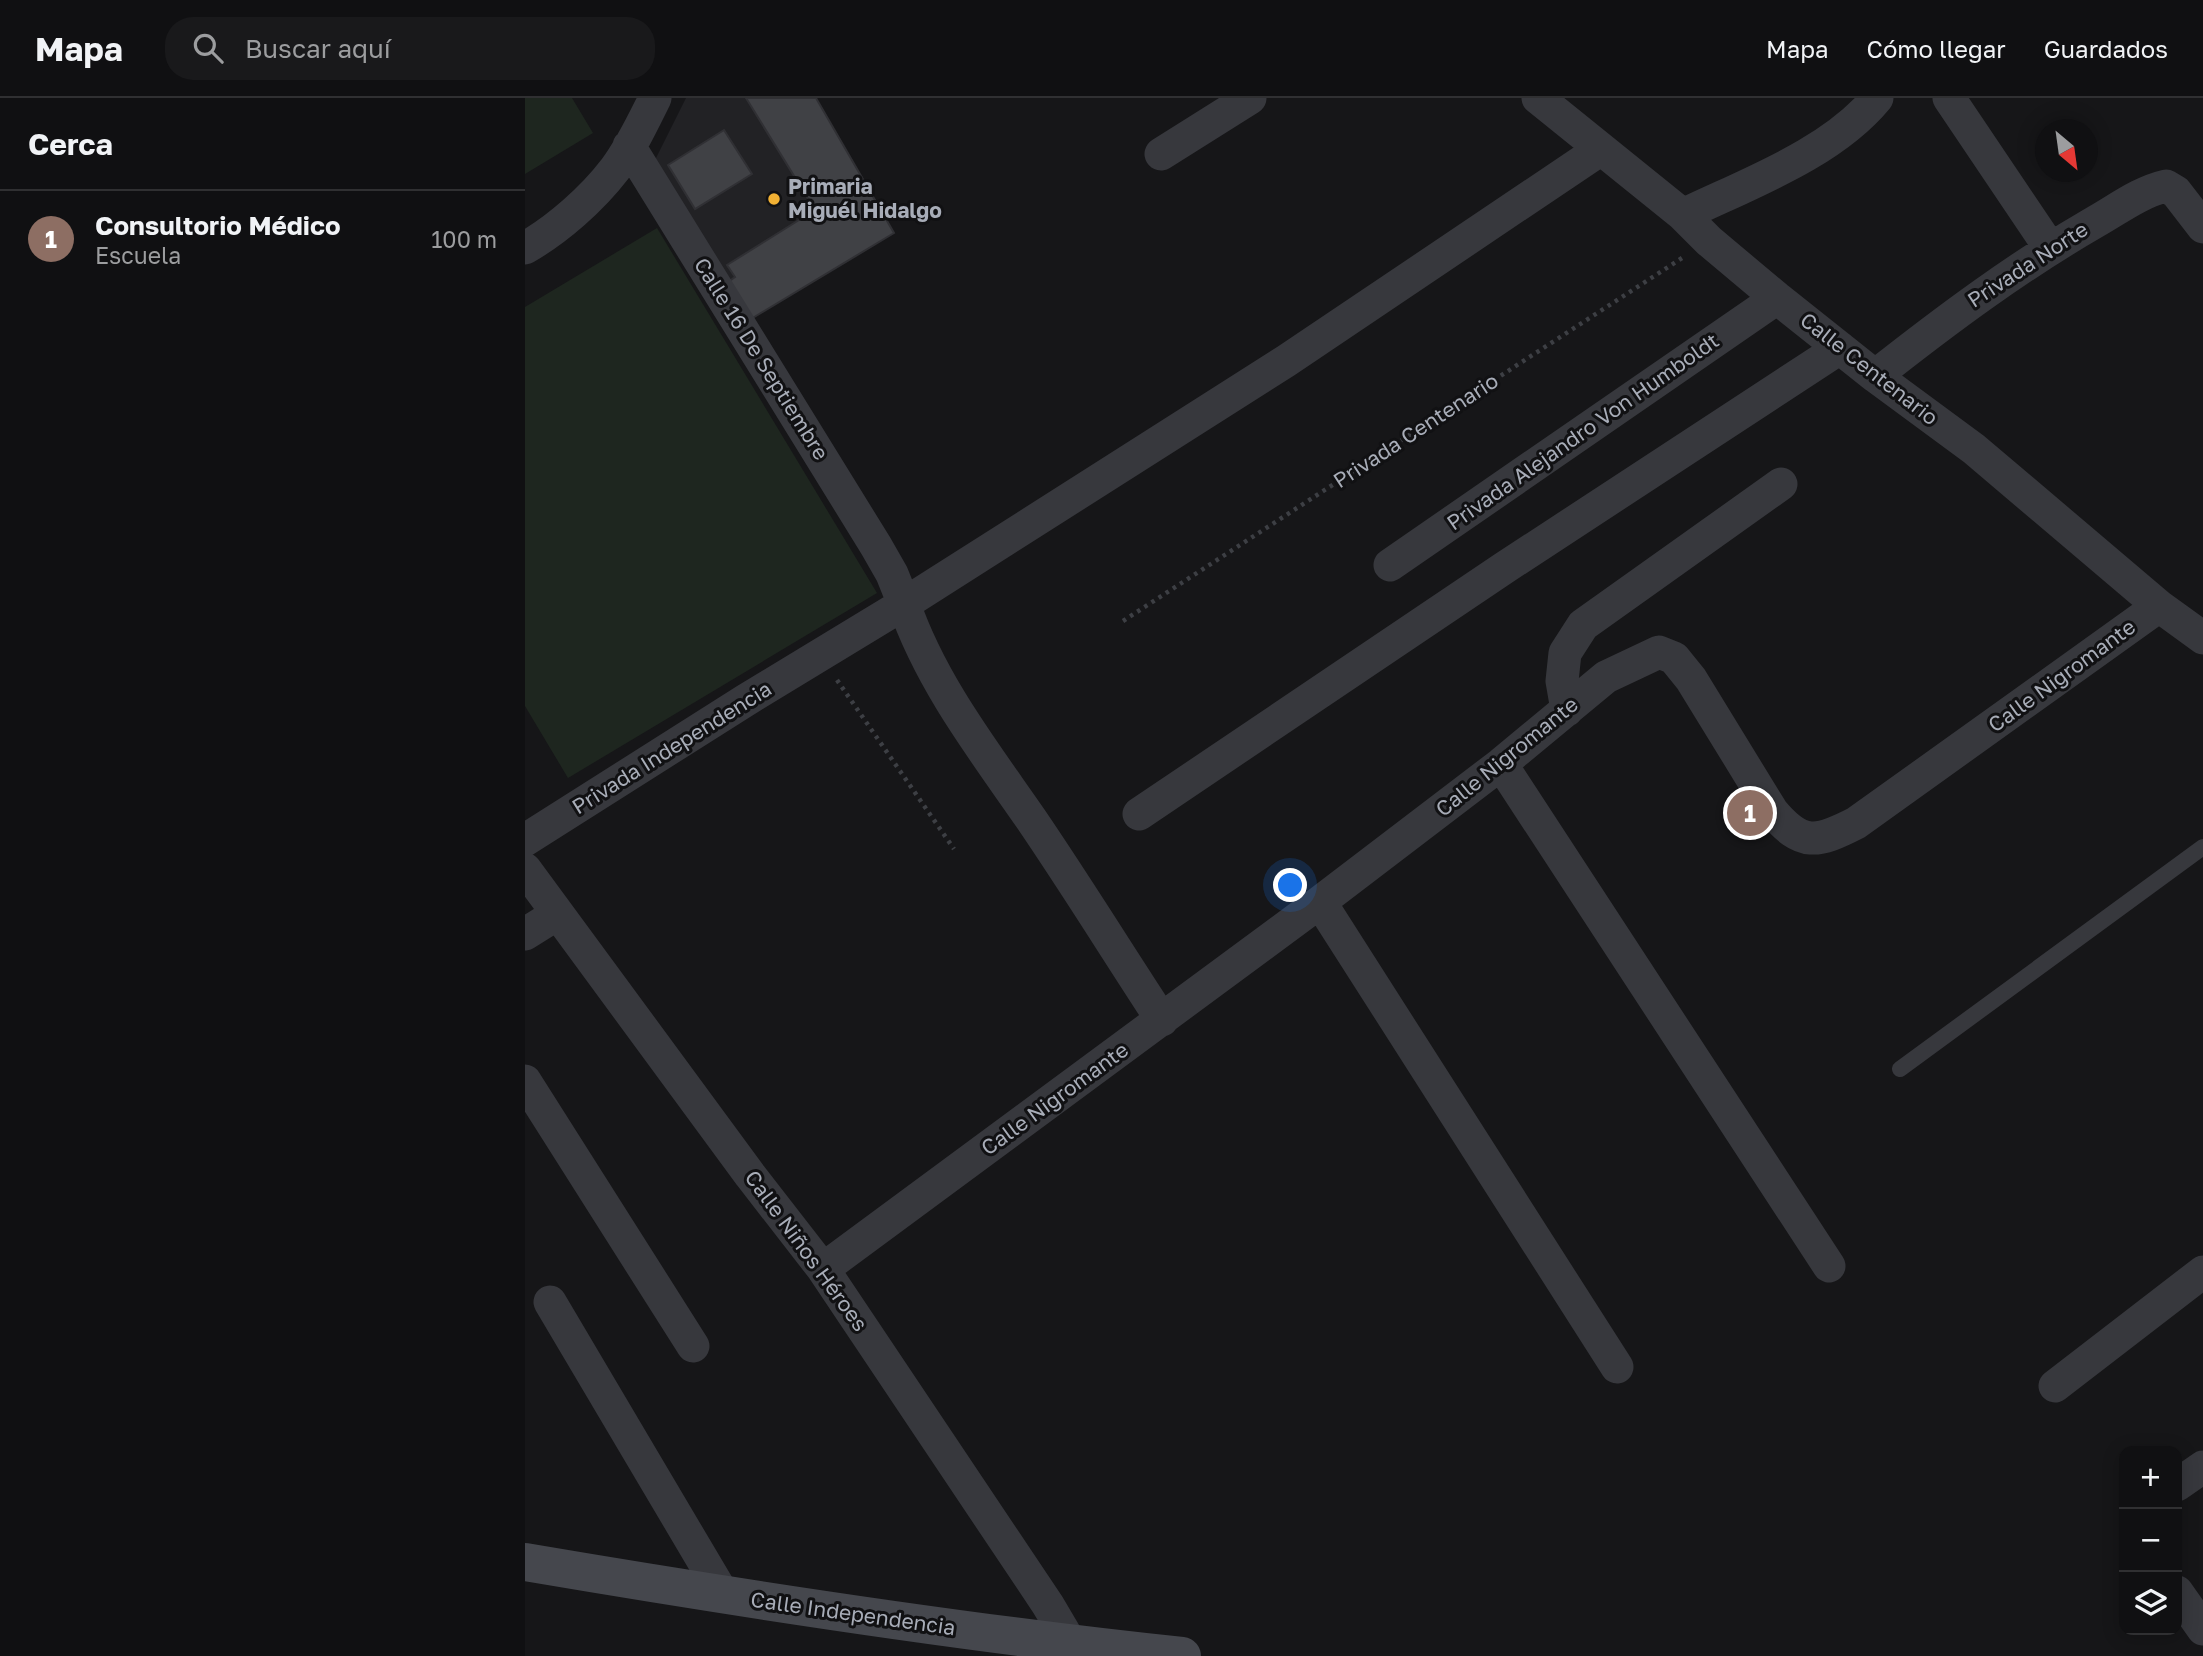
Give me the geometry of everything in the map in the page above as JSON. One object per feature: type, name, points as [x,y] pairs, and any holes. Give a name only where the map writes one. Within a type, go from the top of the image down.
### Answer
[{"type":"main road","name":"Calle Independencia","points":[[525,1562],[724,1596],[1071,1644],[1182,1656]]},
{"type":"street","points":[[525,248],[575,211],[615,170],[655,98]]},
{"type":"street","points":[[1161,155],[1250,98]]},
{"type":"street","name":"Calle Centenario","points":[[1538,98],[1683,215],[1777,298],[1875,376],[1974,449],[2159,606],[2202,636]]},
{"type":"street","points":[[1949,98],[2050,248]]},
{"type":"street","points":[[1683,215],[1781,168],[1842,132],[1872,104]]},
{"type":"street","name":"Calle 16 De Septiembre","points":[[629,146],[892,574],[904,604]]},
{"type":"street","name":"Privada Independencia","points":[[525,840],[1286,362],[1601,149]]},
{"type":"street","name":"Privada Norte","points":[[1875,376],[1961,308],[2050,248],[2156,189],[2167,187],[2176,192],[2195,216]]},
{"type":"street","name":"Privada Alejandro Von Humboldt","points":[[1390,565],[1777,298]]},
{"type":"street","points":[[1139,814],[1504,568],[1840,348]]},
{"type":"street","points":[[1567,710],[1562,681],[1565,653],[1583,625],[1781,484]]},
{"type":"street","points":[[904,604],[928,661],[966,724],[1162,1020]]},
{"type":"street","name":"Calle Nigromante","points":[[823,1269],[1319,902],[1501,764],[1606,677],[1636,661],[1659,652],[1674,658],[1691,679],[1772,811],[1789,831],[1808,839],[1831,836],[1857,823],[2159,606]]},
{"type":"street","points":[[1501,764],[1829,1266]]},
{"type":"street","name":"Calle Niños Héroes","points":[[525,869],[823,1269],[1048,1605],[1071,1644]]},
{"type":"street","points":[[1319,902],[1617,1367]]},
{"type":"street","points":[[525,934],[557,914]]},
{"type":"street","points":[[525,1081],[693,1346]]},
{"type":"street","points":[[2055,1386],[2203,1272]]},
{"type":"street","points":[[550,1302],[724,1596]]},
{"type":"street","points":[[2182,1482],[2203,1467]]},
{"type":"street","points":[[2182,1599],[2203,1629]]},
{"type":"lane","points":[[1900,1069],[2203,847]]},
{"type":"path","name":"Privada Centenario","points":[[1123,621],[1709,240]]},
{"type":"path","points":[[821,656],[954,849]]},
{"type":"shaded area","points":[[525,98],[572,98],[593,133],[525,174]]},
{"type":"shaded area","name":"Primaria Miguél Hidalgo","points":[[686,98],[816,98],[894,233],[746,322],[653,164]]},
{"type":"shaded area","points":[[657,228],[877,593],[568,778],[525,706],[525,307]]},
{"type":"building","points":[[746,98],[816,98],[894,233],[746,322],[724,285],[735,277],[727,265],[815,210]]},
{"type":"building","points":[[724,130],[752,174],[695,209],[668,165]]},
{"type":"place","name":"Primaria Miguél Hidalgo","points":[[774,199]]},
{"type":"place","name":"Consultorio Médico","points":[[1750,813]]}]
